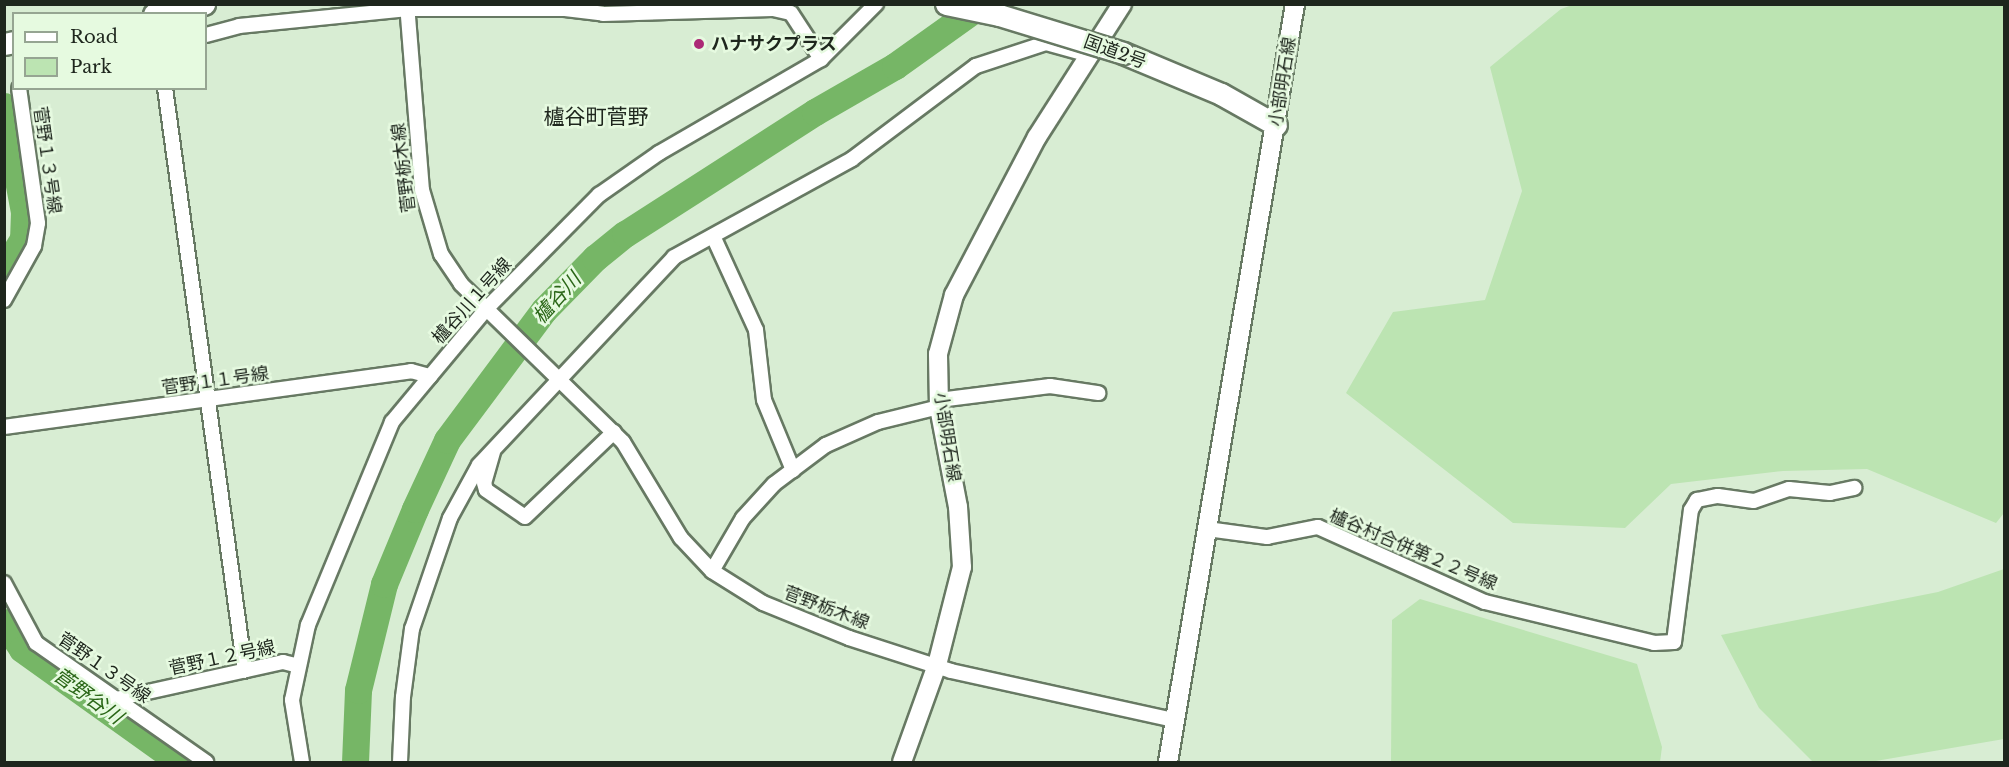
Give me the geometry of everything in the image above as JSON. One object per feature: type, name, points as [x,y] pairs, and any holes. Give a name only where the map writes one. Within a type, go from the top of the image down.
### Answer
[{"type":"highway","points":[[164,12],[204,4]]},
{"type":"highway","name":"国道2号","points":[[945,4],[999,15],[1123,53],[1221,94],[1276,125]]},
{"type":"main road","name":"小部明石線","points":[[902,762],[938,665],[962,567],[958,507],[939,403],[938,354],[954,295],[1037,137],[1122,4]]},
{"type":"main road","name":"小部明石線","points":[[1167,762],[1295,4]]},
{"type":"street","name":"櫨谷川１号線","points":[[302,762],[292,700],[308,625],[392,422],[486,309],[599,195],[659,153],[821,60],[876,4]]},
{"type":"street","points":[[207,35],[239,26],[408,7],[565,9],[603,14],[708,8],[773,9],[791,13],[821,60]]},
{"type":"street","name":"菅野栃木線","points":[[408,7],[422,190],[429,225],[441,254],[461,284],[561,377],[614,432],[681,538],[712,571],[763,603],[849,638],[938,665],[1174,720]]},
{"type":"street","points":[[400,762],[403,696],[412,629],[450,518],[479,465],[674,257],[852,159],[976,66],[1046,43],[1090,55]]},
{"type":"street","name":"菅野１３号線","points":[[4,300],[34,246],[38,223],[19,90]]},
{"type":"street","points":[[165,90],[245,671]]},
{"type":"street","points":[[713,236],[756,330],[764,400],[793,470]]},
{"type":"street","name":"菅野１１号線","points":[[4,427],[411,371],[430,376]]},
{"type":"street","points":[[712,571],[743,519],[774,484],[826,446],[878,422],[939,403],[1050,386],[1098,393]]},
{"type":"street","points":[[494,450],[484,483],[486,490],[525,517],[614,432]]},
{"type":"street","name":"櫨谷村合併第２２号線","points":[[1207,529],[1267,537],[1318,527],[1485,602],[1654,643],[1674,642],[1691,510],[1697,500],[1718,496],[1754,501],[1789,489],[1830,493],[1854,488]]},
{"type":"street","name":"菅野１３号線","points":[[4,584],[36,643],[206,762]]},
{"type":"street","name":"菅野１２号線","points":[[116,699],[283,662],[299,666]]},
{"type":"green space","points":[[1575,4],[2004,5],[2004,513],[1996,523],[1867,469],[1783,471],[1671,484],[1625,528],[1513,523],[1346,393],[1393,312],[1485,300],[1522,191],[1490,67],[1561,9]]},
{"type":"green space","points":[[2004,569],[2004,739],[1870,762],[1813,762],[1759,708],[1721,635],[1938,592]]},
{"type":"green space","points":[[1420,599],[1637,664],[1662,747],[1660,762],[1391,762],[1392,620]]},
{"type":"waterway","name":"櫨谷川","points":[[355,762],[358,690],[384,584],[415,509],[447,440],[544,310],[595,258],[625,234],[815,112],[895,66],[982,4]]},
{"type":"waterway","name":"菅野谷川","points":[[4,106],[24,212],[23,239],[4,269]]},
{"type":"waterway","name":"菅野谷川","points":[[4,622],[22,649],[180,762]]},
{"type":"place","name":"ハナサクプラス","points":[[699,44]]},
{"type":"district","name":"櫨谷町菅野","points":[[596,117]]}]
